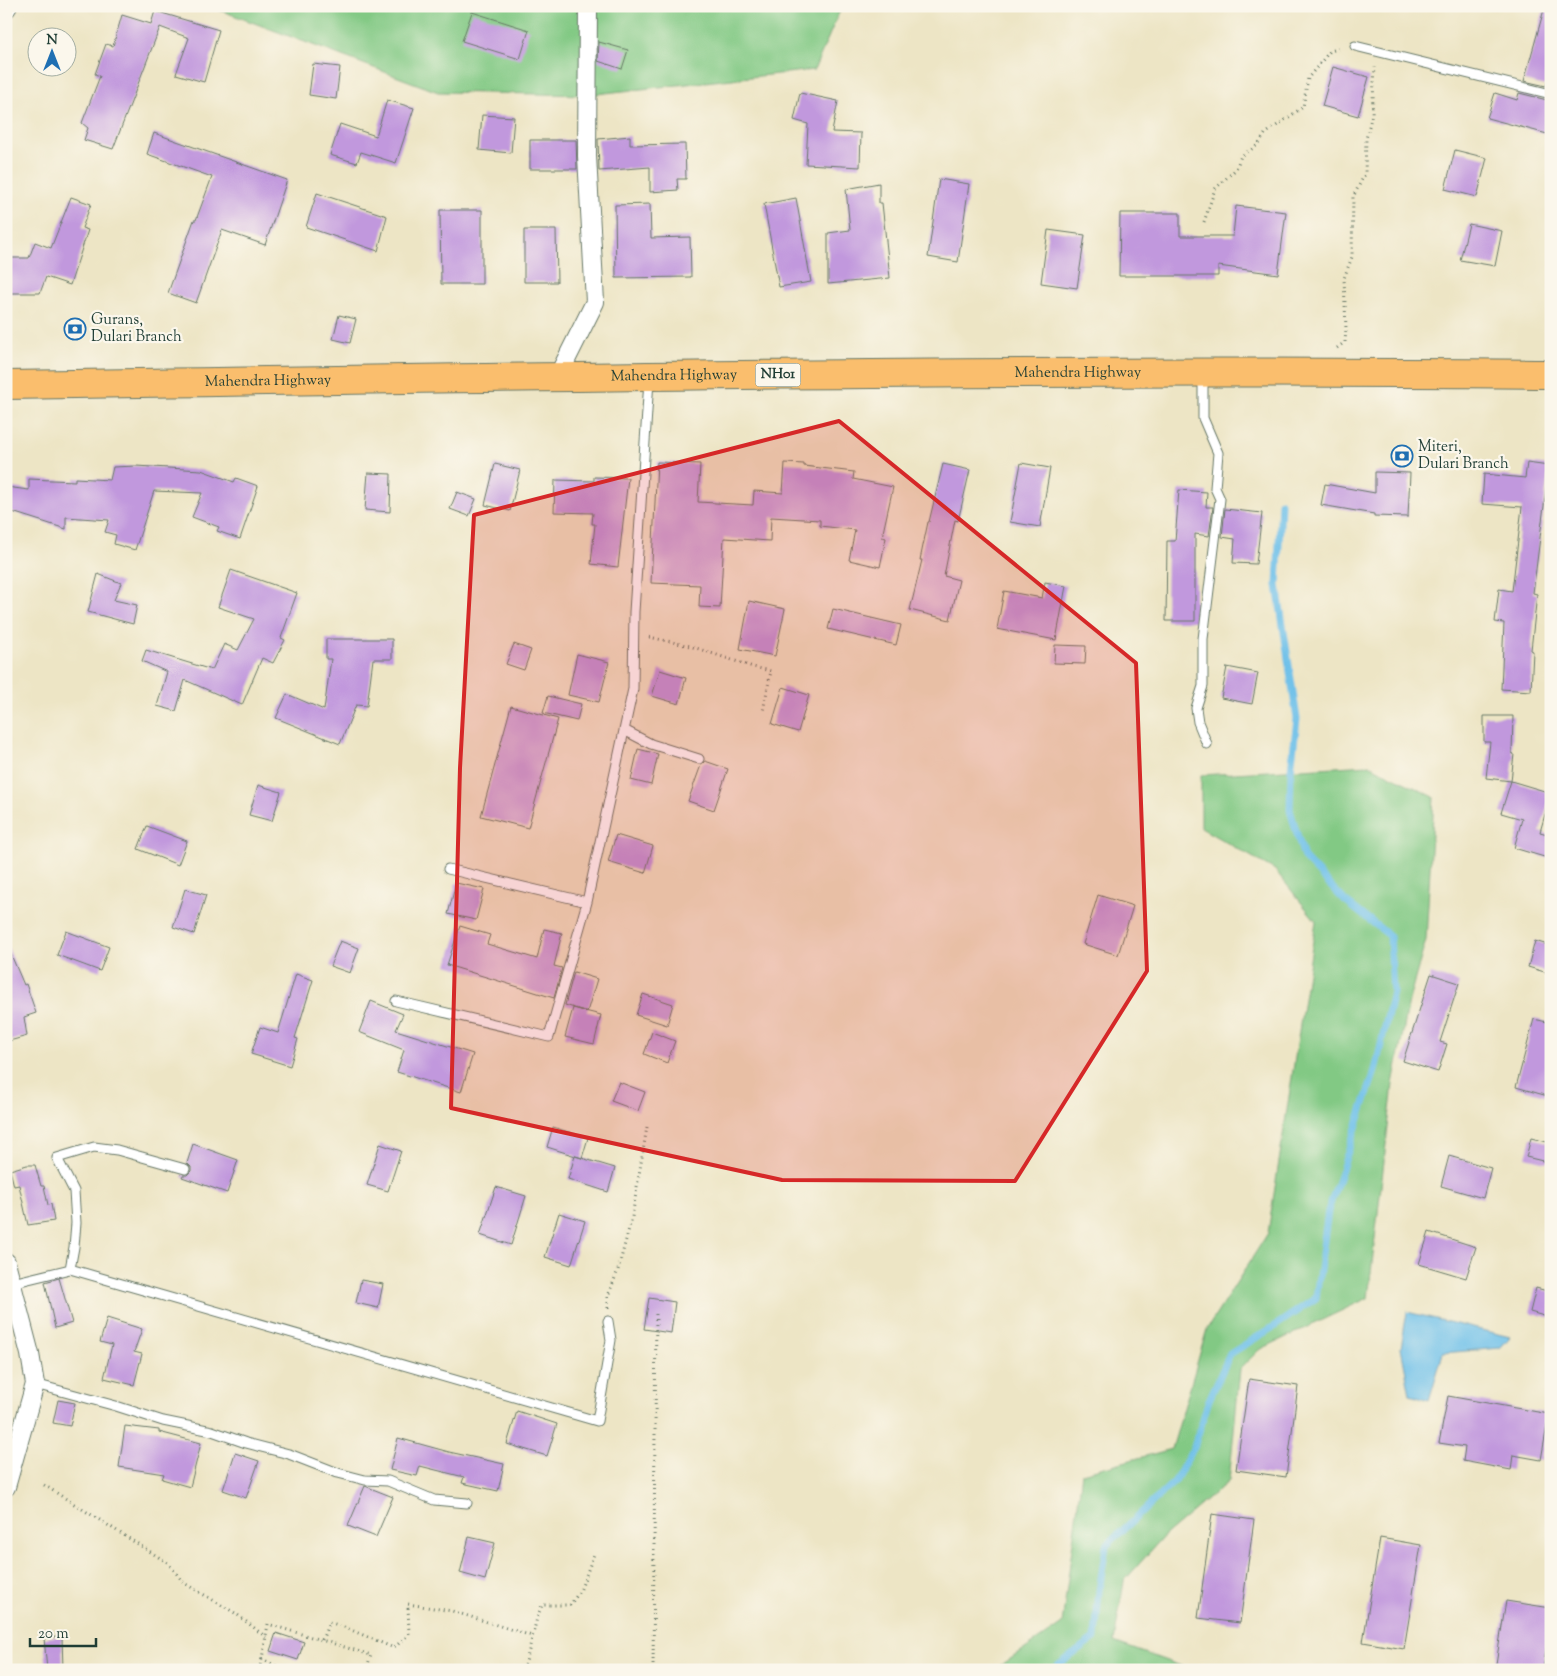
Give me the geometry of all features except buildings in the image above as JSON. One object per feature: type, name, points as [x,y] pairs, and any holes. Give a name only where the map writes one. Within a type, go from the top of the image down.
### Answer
[{"type":"highway","name":"Mahendra Highway","points":[[6,385],[650,376],[1336,372],[1551,374]]},
{"type":"street","points":[[557,378],[595,302],[587,156],[588,6]]},
{"type":"street","points":[[6,1262],[30,1354],[35,1384],[6,1486]]},
{"type":"lane","points":[[1355,46],[1551,94]]},
{"type":"lane","points":[[1203,373],[1203,418],[1218,453],[1215,488],[1220,499],[1203,639],[1203,686],[1196,708],[1198,722],[1207,744]]},
{"type":"lane","points":[[396,1001],[549,1037],[587,902],[633,689],[634,632],[650,376]]},
{"type":"lane","points":[[624,730],[651,744],[699,759]]},
{"type":"lane","points":[[448,869],[587,902]]},
{"type":"lane","points":[[70,1269],[76,1223],[74,1191],[57,1158],[94,1147],[118,1150],[185,1169]]},
{"type":"lane","points":[[12,1283],[70,1269],[597,1421],[611,1340],[608,1321]]},
{"type":"lane","points":[[35,1384],[163,1421],[212,1430],[246,1443],[289,1454],[338,1473],[365,1480],[388,1481],[434,1500],[467,1503]]},
{"type":"path","points":[[1204,222],[1214,189],[1236,169],[1241,156],[1258,145],[1265,134],[1303,107],[1308,78],[1330,51],[1355,46]]},
{"type":"path","points":[[1336,372],[1336,349],[1345,342],[1344,278],[1352,257],[1353,198],[1365,174],[1366,139],[1372,114],[1376,51]]},
{"type":"path","points":[[634,632],[690,646],[753,668],[771,672],[763,711]]},
{"type":"path","points":[[608,1321],[608,1296],[626,1242],[647,1127]]},
{"type":"path","points":[[653,1670],[656,1312]]},
{"type":"path","points":[[44,1485],[168,1563],[184,1583],[235,1613],[266,1637]]},
{"type":"path","points":[[524,1670],[542,1605],[570,1605],[580,1590],[594,1554]]},
{"type":"path","points":[[322,1640],[329,1622],[344,1626],[394,1648],[409,1634],[408,1604],[452,1612],[532,1636]]},
{"type":"path","points":[[259,1670],[268,1624],[371,1655],[366,1670]]},
{"type":"path","points":[[262,1659],[284,1670]]},
{"type":"highlighted area","points":[[839,421],[1136,663],[1147,971],[1015,1181],[782,1180],[451,1108],[460,768],[474,515]]},
{"type":"green space","points":[[209,6],[842,6],[814,70],[587,95],[438,92]]},
{"type":"green space","points":[[1369,765],[1434,797],[1426,940],[1410,996],[1393,1084],[1368,1298],[1259,1350],[1240,1369],[1229,1481],[1163,1537],[1124,1581],[1114,1642],[1192,1670],[994,1670],[1062,1624],[1082,1473],[1172,1449],[1207,1329],[1268,1233],[1316,921],[1275,870],[1201,828],[1201,775]]},
{"type":"water","points":[[1407,1312],[1510,1337],[1500,1348],[1443,1353],[1429,1400],[1410,1394],[1401,1348]]},
{"type":"waterway","points":[[1052,1670],[1095,1638],[1099,1591],[1106,1546],[1175,1481],[1194,1447],[1209,1400],[1230,1354],[1316,1298],[1328,1211],[1375,1071],[1393,992],[1390,936],[1345,901],[1304,858],[1290,810],[1291,770],[1297,719],[1277,585],[1281,503]]},
{"type":"place","name":"Gurans, Dulari Branch","points":[[75,329]]},
{"type":"place","name":"Miteri, Dulari Branch","points":[[1402,456]]}]
